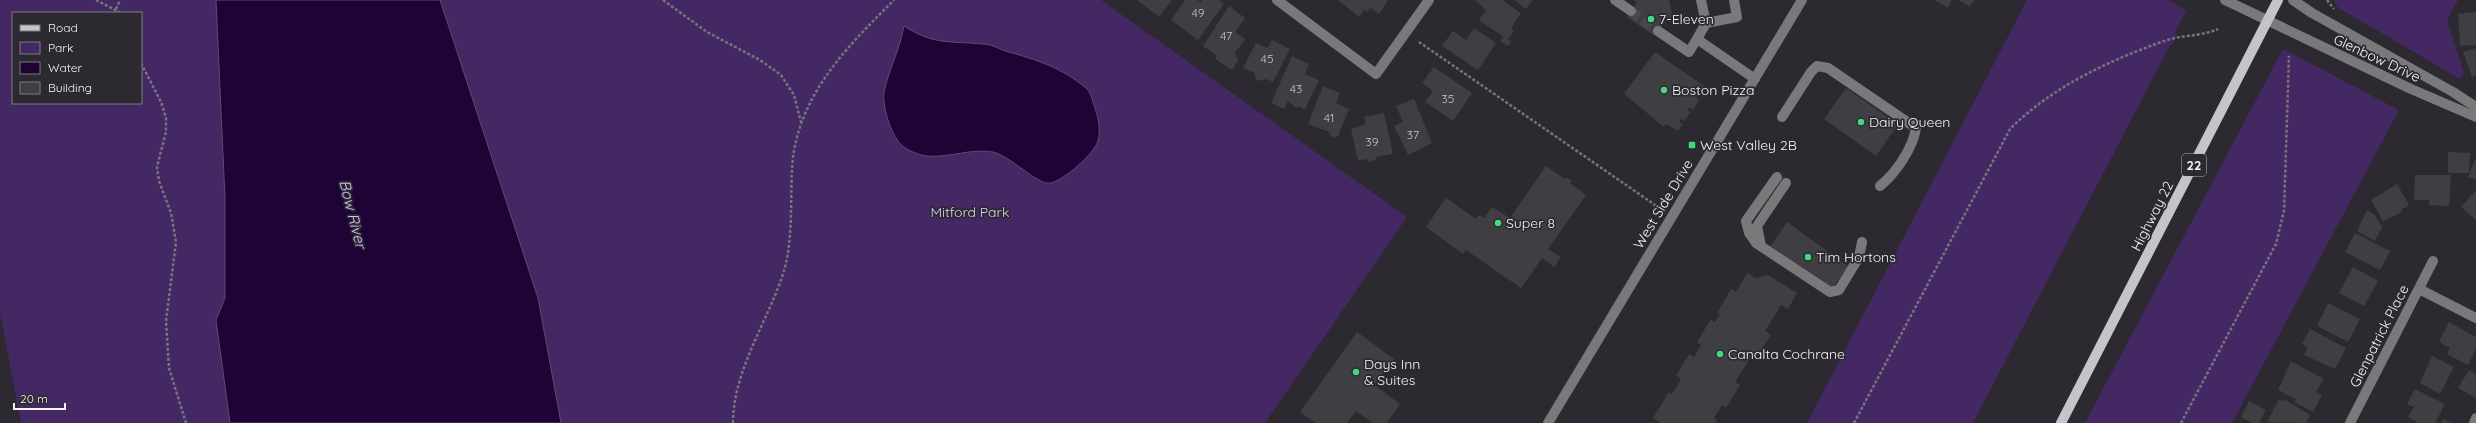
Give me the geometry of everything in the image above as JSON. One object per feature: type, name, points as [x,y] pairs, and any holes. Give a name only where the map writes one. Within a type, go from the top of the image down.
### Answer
[{"type":"main road","name":"Highway 22","points":[[2061,423],[2278,0]]},
{"type":"street","points":[[1276,0],[1376,74],[1429,0]]},
{"type":"street","points":[[1615,0],[1631,11]]},
{"type":"street","points":[[1658,31],[1689,52],[1706,23],[1701,0]]},
{"type":"street","points":[[1706,23],[1737,17],[1734,0]]},
{"type":"street","name":"Glenbow Drive","points":[[2225,0],[2404,86],[2476,117]]},
{"type":"street","name":"Glenbow Drive","points":[[2293,0],[2312,13],[2453,92],[2476,107]]},
{"type":"street","name":"West Side Drive","points":[[1548,423],[1755,79],[1798,1]]},
{"type":"street","points":[[1697,38],[1755,79]]},
{"type":"street","points":[[1782,116],[1817,66],[1828,68],[1916,128],[1914,139],[1889,179],[1880,186]]},
{"type":"street","points":[[1777,177],[1746,221],[1749,233],[1761,247],[1830,292],[1839,290],[1859,257],[1862,242]]},
{"type":"street","points":[[1761,247],[1757,233],[1758,226],[1786,183]]},
{"type":"street","name":"Glenpatrick Place","points":[[2350,423],[2433,261]]},
{"type":"street","points":[[2419,289],[2476,318]]},
{"type":"street","points":[[2474,423],[2476,418]]},
{"type":"path","points":[[96,0],[120,12]]},
{"type":"path","points":[[116,9],[120,0]]},
{"type":"path","points":[[663,0],[707,32],[760,60],[781,75],[794,95],[801,123]]},
{"type":"path","points":[[733,423],[738,390],[786,262],[793,158],[801,123],[811,99],[832,65],[894,0]]},
{"type":"path","points":[[1854,423],[2010,130],[2033,108],[2085,74],[2106,64],[2168,40],[2218,29]]},
{"type":"path","points":[[1419,42],[1658,207]]},
{"type":"path","points":[[2181,423],[2276,244],[2284,211],[2289,56]]},
{"type":"path","points":[[142,65],[161,102],[166,118],[166,132],[157,167],[171,213],[176,242],[166,321],[169,368],[186,423]]},
{"type":"green space","points":[[0,0],[216,0],[225,198],[225,298],[216,320],[230,423],[21,423],[0,313]]},
{"type":"green space","name":"Mitford Park","points":[[440,0],[1101,0],[1407,217],[1265,423],[561,423],[538,298]]},
{"type":"green space","points":[[2027,0],[2170,0],[2186,11],[2175,32],[2177,38],[2169,47],[1973,423],[1807,423]]},
{"type":"green space","points":[[2334,0],[2458,0],[2447,20],[2464,73],[2460,79],[2337,7]]},
{"type":"green space","points":[[2283,49],[2399,110],[2232,423],[2085,423]]},
{"type":"water","name":"Bow River","points":[[216,0],[440,0],[538,298],[561,423],[230,423],[216,320],[225,298],[225,198]]},
{"type":"water","points":[[904,26],[924,36],[942,41],[991,45],[1038,61],[1068,75],[1087,89],[1090,95],[1099,123],[1099,137],[1095,146],[1085,159],[1064,177],[1051,183],[1046,183],[1039,180],[1008,159],[993,152],[977,151],[944,156],[927,156],[907,149],[900,144],[892,131],[884,104],[886,84],[900,43]]},
{"type":"building","points":[[1137,0],[1172,0],[1160,16],[1158,16]]},
{"type":"building","points":[[1185,0],[1197,0],[1201,2],[1202,0],[1219,0],[1224,4],[1198,40],[1171,20]]},
{"type":"building","points":[[1338,0],[1388,0],[1379,14],[1370,8],[1367,12],[1364,10],[1359,17]]},
{"type":"building","points":[[1475,0],[1502,0],[1521,13],[1511,28],[1514,31],[1509,38],[1505,37],[1511,41],[1508,46],[1500,41],[1504,37],[1479,20],[1486,10]]},
{"type":"building","points":[[1514,0],[1533,0],[1526,9]]},
{"type":"building","name":"7-Eleven","points":[[1633,0],[1669,0],[1673,20],[1665,22],[1655,36],[1627,17],[1637,2]]},
{"type":"building","points":[[1934,0],[1952,0],[1948,8]]},
{"type":"building","points":[[1958,0],[1974,0],[1970,7]]},
{"type":"building","points":[[1229,6],[1245,18],[1235,32],[1245,39],[1235,53],[1238,60],[1232,70],[1215,59],[1217,56],[1203,46]]},
{"type":"building","points":[[2476,12],[2476,45],[2460,46],[2458,14]]},
{"type":"building","points":[[1474,28],[1496,43],[1478,70],[1442,46],[1453,31],[1466,40]]},
{"type":"building","points":[[1272,40],[1290,49],[1273,82],[1266,79],[1261,81],[1256,79],[1254,73],[1243,68],[1256,43],[1268,48]]},
{"type":"building","points":[[2476,48],[2476,75],[2472,77],[2463,52]]},
{"type":"building","name":"Boston Pizza","points":[[1655,52],[1704,86],[1696,98],[1699,100],[1693,110],[1689,107],[1687,110],[1691,112],[1684,121],[1681,119],[1679,122],[1683,124],[1678,131],[1666,124],[1664,127],[1624,94]]},
{"type":"building","points":[[1292,56],[1309,64],[1305,74],[1319,80],[1305,109],[1298,106],[1296,108],[1288,101],[1284,109],[1271,103]]},
{"type":"building","points":[[1434,67],[1472,93],[1453,121],[1425,102],[1433,91],[1422,83]]},
{"type":"building","points":[[1323,86],[1340,93],[1336,103],[1349,109],[1338,136],[1335,138],[1330,135],[1329,132],[1308,124]]},
{"type":"building","name":"Dairy Queen","points":[[1846,88],[1898,124],[1876,156],[1824,119]]},
{"type":"building","points":[[1414,99],[1432,143],[1408,155],[1394,126],[1403,122],[1396,106]]},
{"type":"building","points":[[1384,113],[1393,154],[1376,157],[1375,160],[1369,162],[1367,159],[1358,161],[1351,129],[1366,124],[1364,117]]},
{"type":"building","points":[[2448,152],[2470,153],[2469,173],[2448,173]]},
{"type":"building","points":[[2476,158],[2476,180],[2468,177]]},
{"type":"building","name":"Super 8","points":[[1546,166],[1565,179],[1566,177],[1572,181],[1570,183],[1586,195],[1548,249],[1561,257],[1554,267],[1542,258],[1521,288],[1466,250],[1463,254],[1426,227],[1446,198],[1476,219],[1479,215],[1484,218],[1492,207],[1510,218]]},
{"type":"building","points":[[2415,175],[2451,175],[2449,206],[2429,205],[2429,200],[2414,200]]},
{"type":"building","points":[[2397,184],[2409,205],[2401,210],[2402,212],[2383,221],[2371,200]]},
{"type":"building","points":[[2476,190],[2476,220],[2461,207]]},
{"type":"building","points":[[2367,210],[2374,214],[2382,227],[2375,241],[2357,231]]},
{"type":"building","name":"Tim Hortons","points":[[1787,222],[1848,266],[1832,289],[1814,275],[1813,277],[1770,247]]},
{"type":"building","points":[[2355,233],[2390,251],[2380,270],[2345,252]]},
{"type":"building","points":[[2353,267],[2378,281],[2364,306],[2339,293]]},
{"type":"building","points":[[1747,273],[1756,278],[1768,275],[1797,293],[1788,309],[1781,305],[1765,331],[1771,335],[1757,356],[1753,354],[1735,382],[1740,385],[1726,408],[1722,405],[1714,418],[1717,420],[1716,423],[1661,423],[1653,418],[1669,392],[1672,394],[1681,379],[1676,376],[1689,354],[1694,357],[1701,345],[1697,342],[1711,319],[1715,322],[1720,314],[1717,313],[1731,289],[1736,292]]},
{"type":"building","points":[[2328,303],[2360,319],[2348,342],[2317,326]]},
{"type":"building","points":[[2449,322],[2476,337],[2476,349],[2468,365],[2447,354],[2450,348],[2439,342]]},
{"type":"building","points":[[2310,329],[2346,348],[2335,369],[2304,355],[2308,347],[2302,344]]},
{"type":"building","name":"Days Inn & Suites","points":[[1357,332],[1394,359],[1374,385],[1400,404],[1387,423],[1373,423],[1356,411],[1347,423],[1316,423],[1300,412]]},
{"type":"building","points":[[2432,356],[2454,367],[2440,394],[2420,383]]},
{"type":"building","points":[[2291,361],[2324,379],[2316,392],[2322,395],[2313,412],[2294,402],[2296,399],[2278,390]]},
{"type":"building","points":[[2469,370],[2476,374],[2476,398],[2458,388]]},
{"type":"building","points":[[2415,389],[2445,404],[2435,423],[2418,423],[2408,417],[2414,407],[2407,404]]},
{"type":"building","points":[[2279,399],[2283,401],[2284,399],[2310,415],[2306,423],[2267,422]]},
{"type":"building","points":[[2249,401],[2266,410],[2259,423],[2252,423],[2241,417]]},
{"type":"building","points":[[2443,419],[2451,423],[2441,423]]},
{"type":"tunnel","points":[[1631,11],[1658,31]]},
{"type":"place","name":"7-Eleven","points":[[1651,19]]},
{"type":"place","name":"Boston Pizza","points":[[1664,90]]},
{"type":"place","name":"Dairy Queen","points":[[1861,122]]},
{"type":"place","name":"West Valley 2B","points":[[1692,145]]},
{"type":"place","name":"Super 8","points":[[1498,223]]},
{"type":"place","name":"Tim Hortons","points":[[1808,257]]},
{"type":"place","name":"Canalta Cochrane","points":[[1720,354]]},
{"type":"place","name":"Days Inn & Suites","points":[[1356,372]]}]
